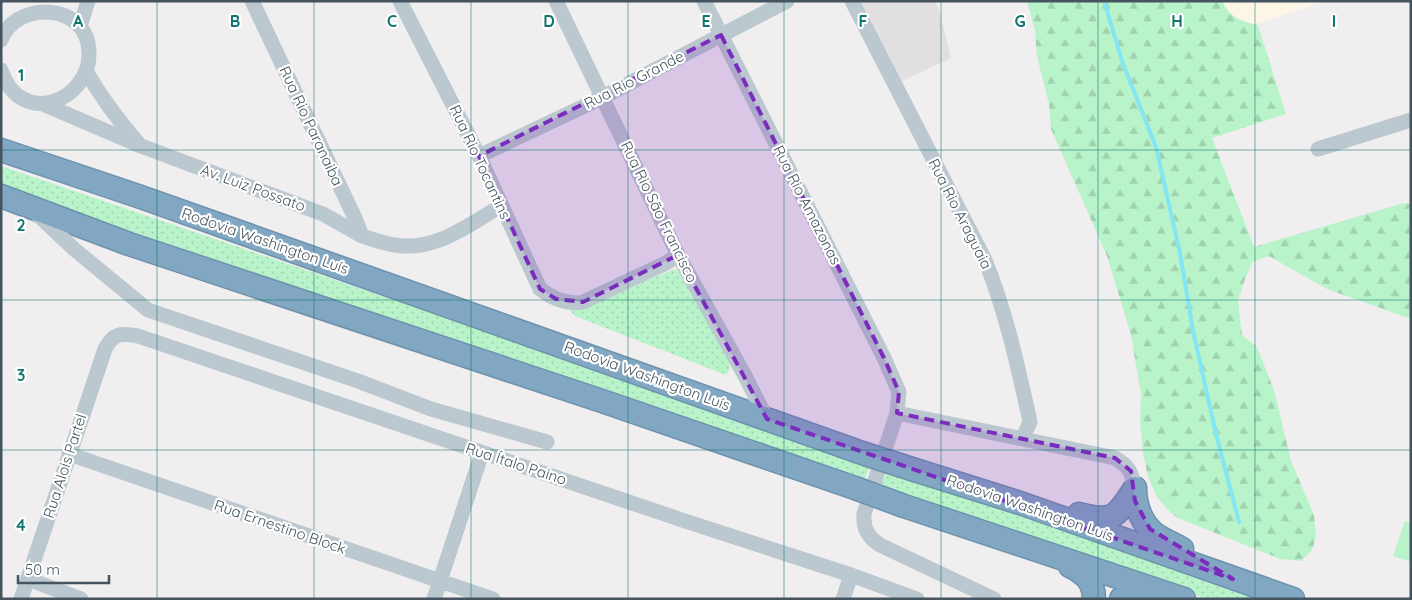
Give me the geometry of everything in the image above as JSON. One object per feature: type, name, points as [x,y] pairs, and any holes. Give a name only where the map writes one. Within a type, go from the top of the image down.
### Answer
[{"type":"highway","name":"Rodovia Washington Luís","points":[[1,150],[439,302],[767,420],[865,454],[1020,503],[1293,599]]},
{"type":"highway","points":[[1,196],[129,244],[602,401],[904,506],[1184,599]]},
{"type":"highway","points":[[1020,503],[1057,507],[1103,519],[1115,515],[1136,488]]},
{"type":"highway","points":[[1136,488],[1135,501],[1139,512],[1150,529],[1158,536],[1233,579]]},
{"type":"highway","points":[[1008,541],[1072,567],[1087,577],[1092,585],[1094,599]]},
{"type":"highway","points":[[1121,599],[1141,596],[1165,599]]},
{"type":"street","points":[[80,26],[88,1]]},
{"type":"street","name":"Rua Rio Paranaiba","points":[[252,1],[362,236]]},
{"type":"street","name":"Rua Rio Tocantins","points":[[400,1],[479,156],[540,289],[556,299],[575,303],[606,292],[666,263],[678,255]]},
{"type":"street","name":"Rua Rio São Francisco","points":[[556,1],[678,255],[744,374],[767,420]]},
{"type":"street","name":"Rua Rio Amazonas","points":[[704,1],[884,358],[899,392],[897,413],[864,514],[866,532],[872,540],[994,599]]},
{"type":"street","name":"Rua Rio Grande","points":[[479,156],[602,96],[787,1]]},
{"type":"street","name":"Rua Rio Araguaia","points":[[852,1],[984,260],[998,292],[1030,422],[1023,438]]},
{"type":"street","points":[[2,37],[13,20],[24,8],[48,8],[66,14],[80,26],[88,43],[89,62],[86,71],[69,93],[55,101],[43,104]]},
{"type":"street","points":[[1,70],[18,97]]},
{"type":"street","points":[[86,71],[101,97],[141,146]]},
{"type":"street","name":"Av. Luiz Possato","points":[[1,92],[29,102],[43,104],[141,146],[323,214],[362,236]]},
{"type":"street","points":[[1318,149],[1411,120]]},
{"type":"street","points":[[26,204],[74,249],[148,310],[358,381],[431,409],[547,442]]},
{"type":"street","points":[[362,236],[396,246],[417,246],[442,240],[501,206]]},
{"type":"street","name":"Rua Ítalo Paino","points":[[115,336],[127,334],[138,336],[482,453],[851,575],[917,599]]},
{"type":"street","name":"Rua Alois Partel","points":[[21,599],[104,349],[115,336]]},
{"type":"street","points":[[897,413],[1115,458],[1131,471],[1136,488]]},
{"type":"street","points":[[434,599],[482,453]]},
{"type":"street","name":"Rua Ernestino Block","points":[[69,454],[492,599]]},
{"type":"street","points":[[843,599],[851,575]]},
{"type":"street","points":[[28,579],[81,599]]},
{"type":"highlighted area","points":[[721,35],[884,358],[899,392],[897,413],[1115,458],[1131,471],[1135,501],[1150,529],[1233,579],[767,419],[678,255],[583,302],[556,299],[540,289],[479,156]]},
{"type":"shaded area","points":[[861,1],[935,1],[940,13],[951,58],[898,83]]},
{"type":"shaded area","points":[[1222,1],[1326,1],[1255,24],[1236,18],[1227,11]]},
{"type":"green space","points":[[1027,1],[1222,1],[1232,15],[1258,25],[1286,114],[1212,138],[1254,247],[1404,203],[1411,204],[1411,319],[1327,289],[1269,256],[1252,262],[1238,301],[1242,335],[1257,347],[1274,390],[1291,461],[1314,515],[1316,536],[1312,550],[1301,561],[1280,559],[1178,518],[1157,497],[1148,477],[1143,453],[1140,421],[1141,395],[1131,335],[1107,256],[1051,129],[1049,104],[1037,56],[1035,31]]},
{"type":"green space","points":[[1,166],[871,463],[863,485],[1,195]]},
{"type":"green space","points":[[675,269],[680,273],[727,355],[730,368],[726,375],[575,316],[570,310]]},
{"type":"green space","points":[[887,471],[1269,599],[1208,599],[879,490]]},
{"type":"green space","points":[[1405,521],[1411,523],[1411,562],[1393,556]]},
{"type":"waterway","points":[[1104,1],[1122,61],[1156,147],[1180,253],[1193,331],[1216,434],[1239,522]]}]
